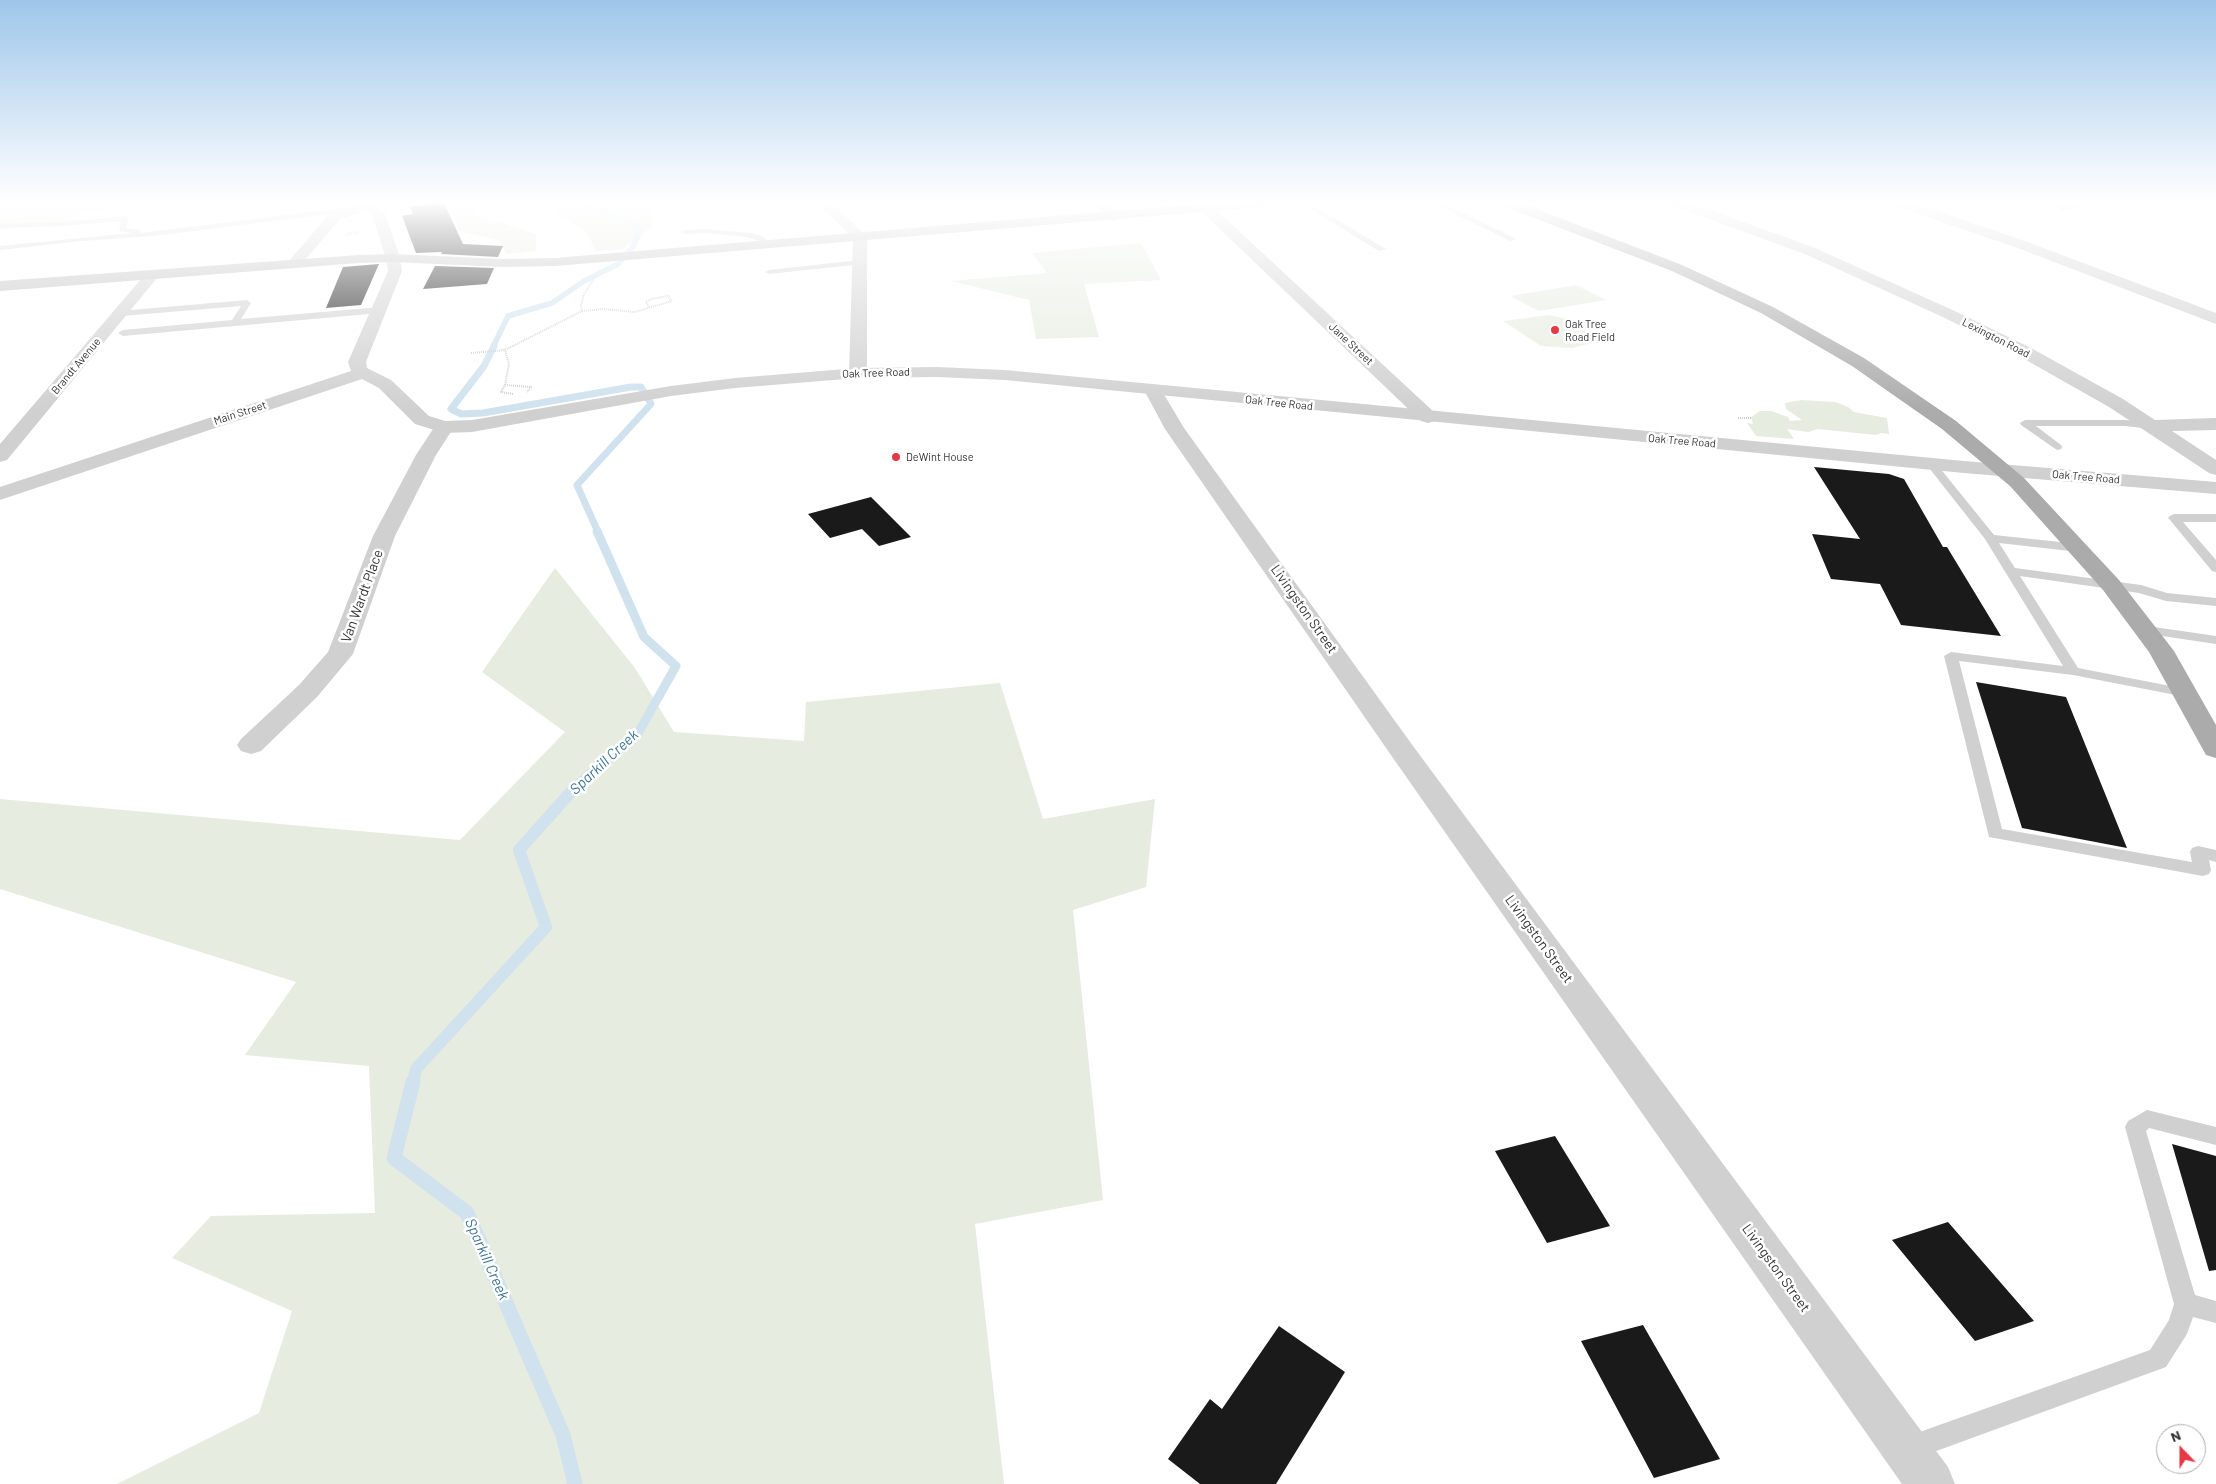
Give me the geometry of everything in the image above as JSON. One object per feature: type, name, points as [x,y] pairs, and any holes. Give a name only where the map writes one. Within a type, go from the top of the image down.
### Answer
[{"type":"main road","points":[[0,286],[187,272]]},
{"type":"main road","points":[[1686,272],[1782,318],[1881,377],[1949,425],[2003,470],[2079,548],[2147,630],[2186,693],[2216,749]]},
{"type":"street","points":[[363,372],[359,370],[357,362],[395,272]]},
{"type":"street","points":[[858,373],[860,272]]},
{"type":"street","name":"Jane Street","points":[[1274,272],[1428,417]]},
{"type":"street","name":"Lexington Road","points":[[1855,272],[1942,311],[2026,352],[2116,404],[2216,469]]},
{"type":"street","points":[[2095,272],[2216,319]]},
{"type":"street","name":"Brandt Avenue","points":[[0,456],[152,275]]},
{"type":"street","name":"Oak Tree Road","points":[[363,372],[385,384],[422,420],[444,427],[472,426],[671,391],[779,378],[858,373],[966,373],[1931,464],[2216,488]]},
{"type":"street","name":"Main Street","points":[[0,494],[363,372]]},
{"type":"street","name":"Livingston Street","points":[[1153,390],[1175,429],[1403,752],[1931,1484]]},
{"type":"street","points":[[2151,426],[2216,424]]},
{"type":"street","name":"Van Wardt Place","points":[[252,745],[308,691],[340,654],[384,536],[426,455],[444,427]]},
{"type":"lane","points":[[122,313],[247,303],[235,322]]},
{"type":"lane","points":[[123,333],[380,310]]},
{"type":"lane","points":[[2057,447],[2025,423],[2125,423],[2151,426]]},
{"type":"lane","points":[[1931,464],[1990,538],[2072,671]]},
{"type":"lane","points":[[2216,518],[2174,518],[2216,568]]},
{"type":"lane","points":[[1990,538],[2079,548]]},
{"type":"lane","points":[[2012,572],[2141,589],[2166,597],[2216,602]]},
{"type":"lane","points":[[2141,589],[2156,585],[2216,594]]},
{"type":"lane","points":[[2147,630],[2216,640]]},
{"type":"lane","points":[[2186,693],[2072,671],[1951,656],[1994,832],[2203,870],[2198,852],[2216,856]]},
{"type":"lane","points":[[1905,1449],[2158,1359],[2179,1326],[2186,1304],[2135,1128],[2147,1119],[2216,1136]]},
{"type":"lane","points":[[2186,1304],[2216,1312]]},
{"type":"path","points":[[582,310],[581,305],[584,294],[593,280],[600,278]]},
{"type":"path","points":[[471,354],[505,350],[582,310],[603,309],[635,312],[672,301],[668,296],[651,299],[646,302],[649,307]]},
{"type":"path","points":[[505,350],[509,364],[505,385],[501,392],[512,394],[529,391],[531,387],[505,385]]},
{"type":"path","points":[[1738,418],[1751,418]]},
{"type":"shaded area","points":[[1157,272],[1161,280],[1084,284],[1099,337],[1036,339],[1029,300],[951,281],[1047,273]]},
{"type":"shaded area","points":[[1576,285],[1606,300],[1539,311],[1510,296]]},
{"type":"shaded area","name":"Oak Tree Road Field","points":[[1549,315],[1591,327],[1598,336],[1590,343],[1573,348],[1541,346],[1503,321]]},
{"type":"shaded area","points":[[1801,400],[1835,402],[1848,407],[1854,412],[1887,418],[1889,434],[1881,433],[1876,435],[1818,429],[1808,432],[1787,429],[1794,439],[1756,436],[1747,423],[1753,424],[1751,417],[1760,411],[1771,411],[1788,417],[1790,421],[1802,420],[1786,409],[1785,403]]},
{"type":"shaded area","points":[[555,568],[635,668],[674,732],[804,741],[806,702],[1000,683],[1043,819],[1155,799],[1146,887],[1073,910],[1103,1200],[975,1224],[1004,1484],[117,1484],[259,1413],[292,1311],[172,1258],[211,1216],[375,1213],[369,1066],[245,1055],[296,982],[0,889],[0,799],[460,840],[565,732],[482,672]]},
{"type":"building","points":[[341,272],[375,272],[361,305],[326,308]]},
{"type":"building","points":[[432,272],[492,272],[487,284],[423,289]]},
{"type":"building","points":[[1814,467],[1889,474],[1904,479],[1943,547],[1947,547],[2001,636],[1901,625],[1880,584],[1831,579],[1812,534],[1860,539]]},
{"type":"building","points":[[871,497],[911,537],[879,546],[862,529],[830,538],[808,514]]},
{"type":"building","points":[[1976,682],[2066,697],[2127,848],[2022,828]]},
{"type":"building","points":[[1555,1136],[1610,1226],[1547,1243],[1495,1151]]},
{"type":"building","points":[[2172,1144],[2216,1156],[2216,1270],[2209,1271]]},
{"type":"building","points":[[1948,1222],[2034,1321],[1975,1341],[1892,1240]]},
{"type":"building","points":[[1643,1325],[1720,1459],[1654,1478],[1581,1341]]},
{"type":"building","points":[[1279,1326],[1345,1372],[1276,1484],[1200,1484],[1168,1459],[1210,1399],[1222,1409]]},
{"type":"waterway","name":"Sparkill Creek","points":[[493,347],[508,316],[552,303],[584,281],[601,272]]},
{"type":"waterway","name":"Sparkill Creek","points":[[494,346],[484,366],[451,409],[461,414],[483,413],[631,387],[641,387],[651,404],[577,485],[598,532]]},
{"type":"waterway","name":"Sparkill Creek","points":[[594,772],[637,735],[676,666],[644,637],[597,531]]},
{"type":"waterway","name":"Sparkill Creek","points":[[413,1083],[416,1069],[546,927],[519,850],[570,793],[595,771]]},
{"type":"waterway","name":"Sparkill Creek","points":[[413,1082],[394,1158],[467,1213],[563,1435],[575,1484]]},
{"type":"place","name":"Oak Tree Road Field","points":[[1555,330]]},
{"type":"place","name":"DeWint House","points":[[896,457]]}]
